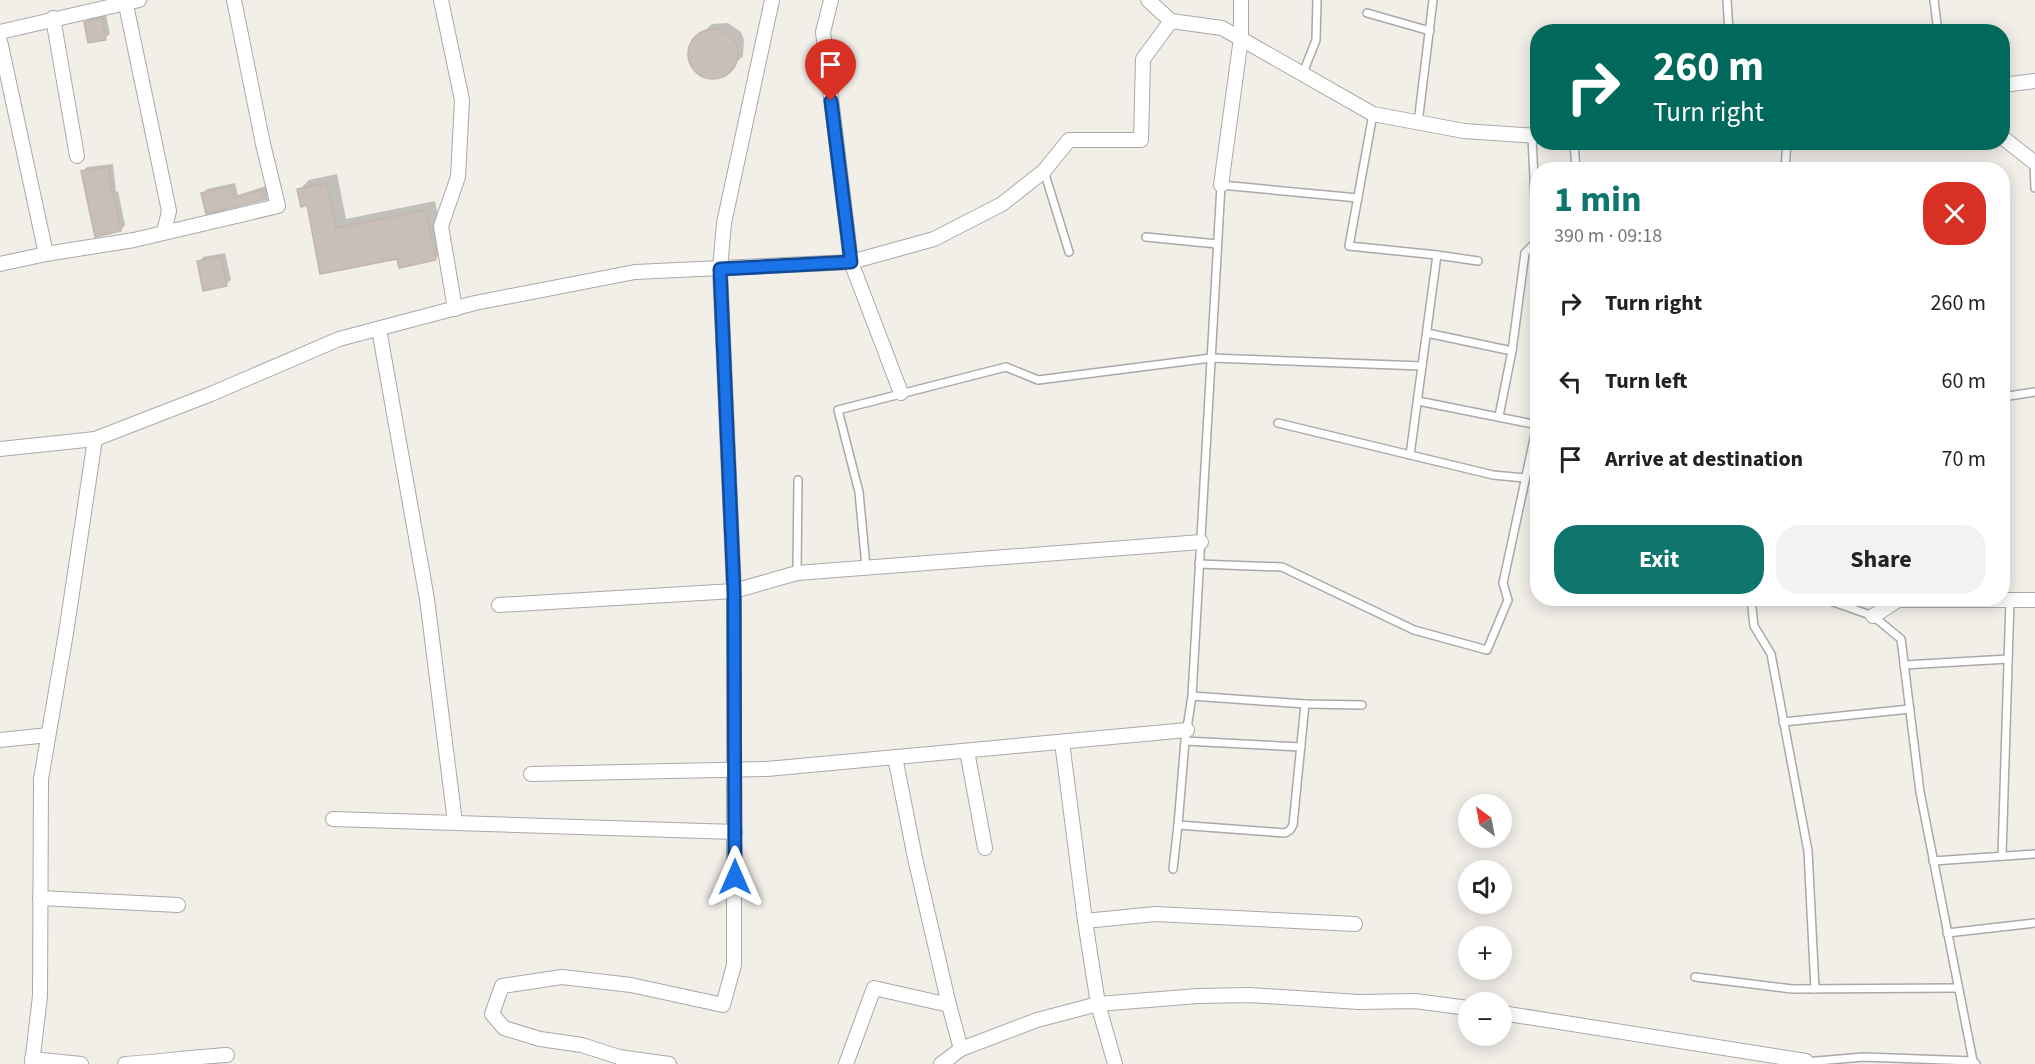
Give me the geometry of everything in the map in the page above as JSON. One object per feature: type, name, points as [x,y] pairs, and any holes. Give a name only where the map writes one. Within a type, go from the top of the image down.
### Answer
[{"type":"street","points":[[0,264],[134,240],[278,206],[234,0]]},
{"type":"street","points":[[441,0],[462,100],[458,177],[441,226],[455,309]]},
{"type":"street","points":[[669,1064],[619,1057],[582,1045],[540,1039],[504,1028],[492,1014],[502,986],[562,977],[631,984],[723,1005],[735,965],[734,591],[720,269],[724,223],[772,0]]},
{"type":"street","points":[[831,0],[823,32],[851,262],[900,393]]},
{"type":"street","points":[[1148,0],[1171,21],[1222,28],[1373,114],[1464,131],[1530,137]]},
{"type":"street","points":[[1221,185],[1241,38],[1241,0]]},
{"type":"street","points":[[0,32],[130,1],[169,211],[164,232]]},
{"type":"street","points":[[53,18],[77,156]]},
{"type":"street","points":[[0,448],[94,439],[211,394],[339,339],[455,309],[635,272],[851,262],[934,239],[1002,204],[1044,171],[1069,140],[1141,140],[1143,59],[1171,21]]},
{"type":"street","points":[[0,41],[46,254]]},
{"type":"street","points":[[2010,83],[2035,81]]},
{"type":"street","points":[[2010,144],[2034,163]]},
{"type":"street","points":[[379,329],[427,599],[455,822]]},
{"type":"street","points":[[81,1064],[32,1061],[40,996],[41,779],[66,633],[94,439]]},
{"type":"street","points":[[499,605],[734,591],[797,573],[1201,542]]},
{"type":"street","points":[[2010,600],[2035,600]]},
{"type":"street","points":[[1873,616],[1889,606]]},
{"type":"street","points":[[0,740],[48,735]]},
{"type":"street","points":[[531,774],[735,770],[1062,742],[1186,735]]},
{"type":"street","points":[[1062,742],[1098,1004],[1115,1064]]},
{"type":"street","points":[[967,751],[985,848]]},
{"type":"street","points":[[895,758],[949,1005],[961,1049]]},
{"type":"street","points":[[333,819],[735,832]]},
{"type":"street","points":[[40,898],[178,905]]},
{"type":"street","points":[[1085,921],[1155,914],[1355,924]]},
{"type":"street","points":[[846,1064],[874,988],[949,1005]]},
{"type":"street","points":[[941,1064],[961,1049],[1037,1020],[1098,1004],[1250,995],[1359,1002],[1415,1001],[1458,1007]]},
{"type":"street","points":[[1512,1015],[1805,1063]]},
{"type":"street","points":[[125,1064],[173,1063],[181,1058],[227,1055]]},
{"type":"lane","points":[[1303,73],[1316,40],[1317,0]]},
{"type":"lane","points":[[1418,123],[1433,0]]},
{"type":"lane","points":[[1727,0],[1728,24]]},
{"type":"lane","points":[[1934,0],[1937,24]]},
{"type":"lane","points":[[1367,13],[1430,31]]},
{"type":"lane","points":[[1373,114],[1349,246],[1478,261]]},
{"type":"lane","points":[[2034,163],[2035,188]]},
{"type":"lane","points":[[1044,171],[1069,252]]},
{"type":"lane","points":[[1173,869],[1192,696],[1221,185],[1358,198]]},
{"type":"lane","points":[[1146,237],[1217,244]]},
{"type":"lane","points":[[1499,416],[1512,351],[1524,253],[1530,247]]},
{"type":"lane","points":[[1410,455],[1437,255]]},
{"type":"lane","points":[[1427,333],[1512,351]]},
{"type":"lane","points":[[866,567],[859,492],[838,410],[1006,367],[1038,380],[1211,358],[1422,366]]},
{"type":"lane","points":[[2010,396],[2035,392]]},
{"type":"lane","points":[[1418,401],[1530,423]]},
{"type":"lane","points":[[1278,423],[1493,475],[1525,478]]},
{"type":"lane","points":[[1199,564],[1282,567],[1414,630],[1487,650],[1508,600],[1503,583],[1530,456]]},
{"type":"lane","points":[[797,573],[798,480]]},
{"type":"lane","points":[[1752,606],[1754,626],[1771,654],[1808,852],[1815,989]]},
{"type":"lane","points":[[1805,1063],[1864,1057],[1974,1063],[1957,988],[1920,792],[1901,639],[1873,616],[1845,606]]},
{"type":"lane","points":[[2002,856],[2010,606]]},
{"type":"lane","points":[[1904,665],[2008,659]]},
{"type":"lane","points":[[1192,696],[1305,704],[1362,705]]},
{"type":"lane","points":[[1178,825],[1285,833],[1290,830],[1293,825],[1305,704]]},
{"type":"lane","points":[[1783,722],[1910,709]]},
{"type":"lane","points":[[1186,735],[1301,747]]},
{"type":"lane","points":[[1933,861],[2035,854]]},
{"type":"lane","points":[[1947,933],[2035,923]]},
{"type":"lane","points":[[1695,977],[1792,989],[1957,988]]},
{"type":"building","points":[[102,18],[106,40],[88,43],[84,22]]},
{"type":"building","points":[[708,29],[718,29],[731,36],[738,49],[738,59],[731,72],[718,79],[708,79],[699,75],[692,68],[688,59],[688,49],[692,40],[699,33]]},
{"type":"building","points":[[109,167],[112,195],[114,195],[121,231],[95,237],[81,171]]},
{"type":"building","points":[[327,183],[336,228],[426,210],[436,260],[399,268],[397,259],[320,274],[307,205],[301,207],[297,189]]},
{"type":"building","points":[[231,186],[234,198],[261,190],[267,199],[206,214],[201,193]]},
{"type":"building","points":[[221,256],[227,286],[203,291],[197,261]]},
{"type":"route","points":[[735,877],[734,591],[720,269],[851,262],[831,101]]}]
